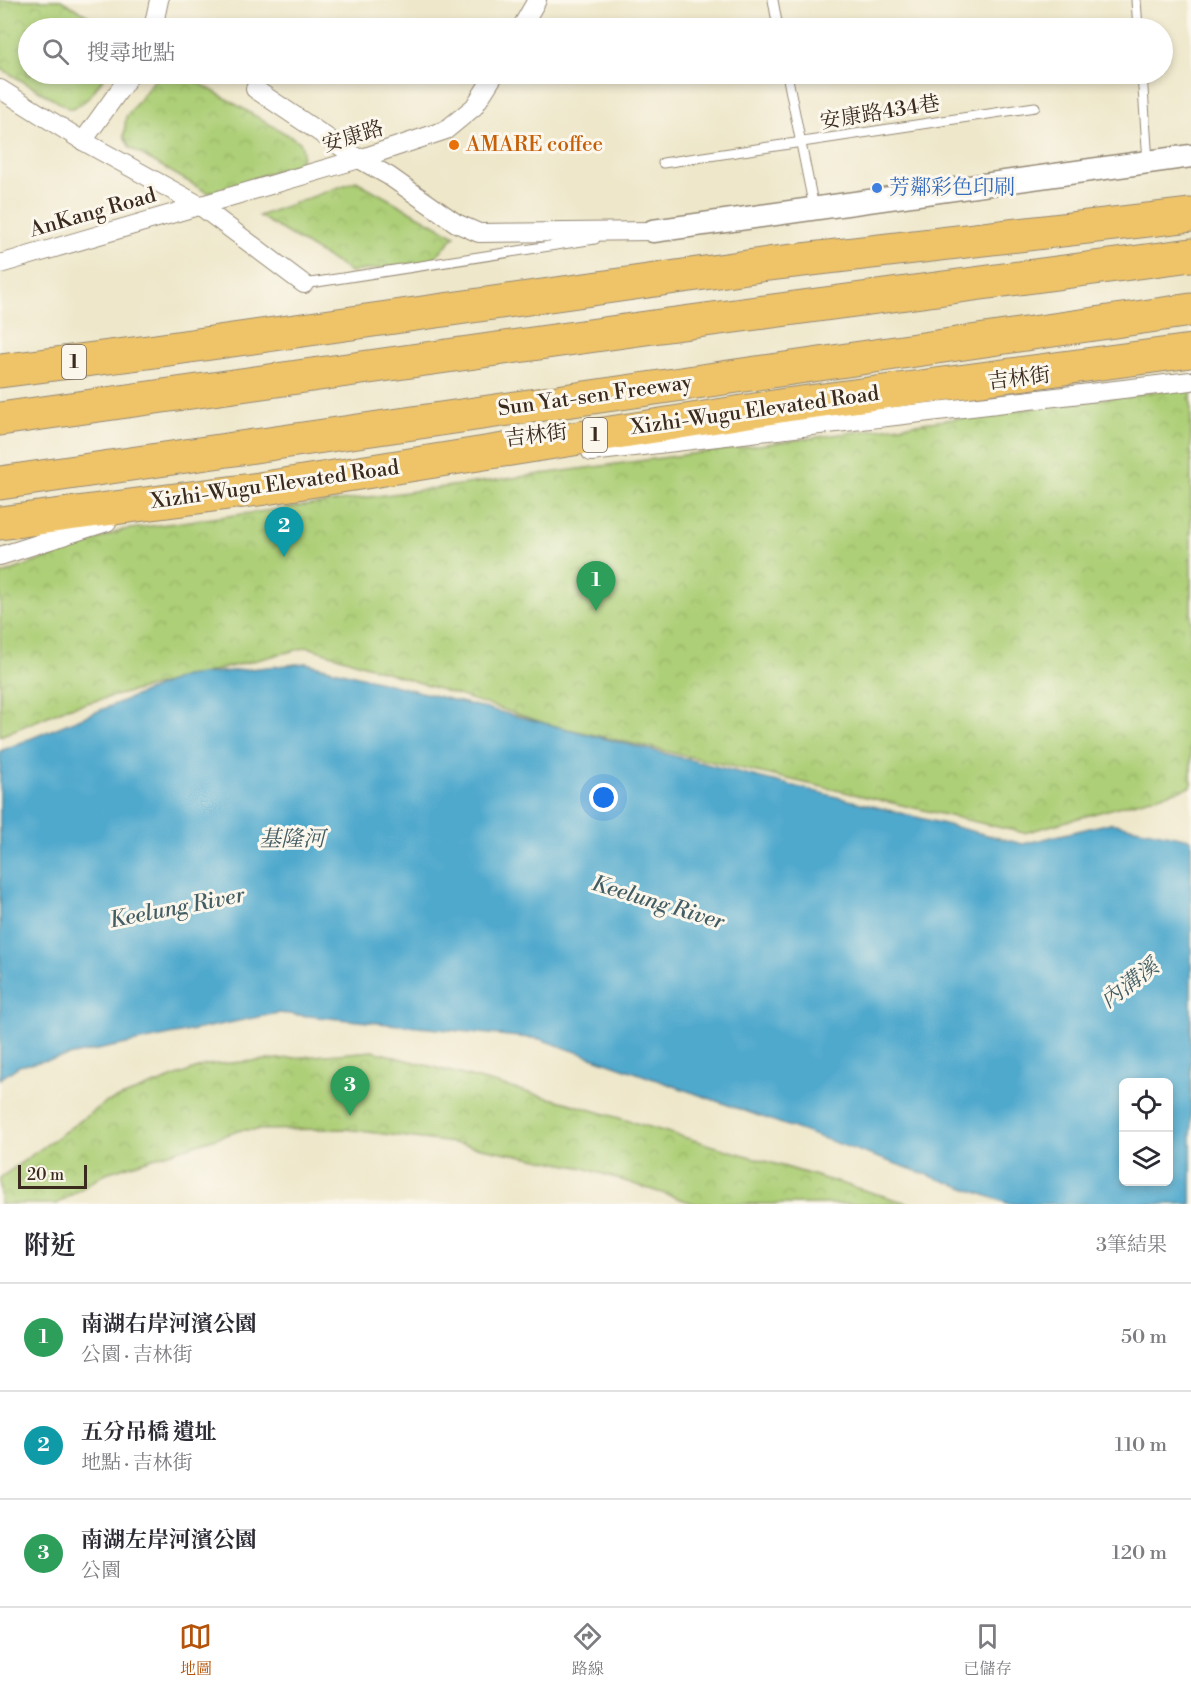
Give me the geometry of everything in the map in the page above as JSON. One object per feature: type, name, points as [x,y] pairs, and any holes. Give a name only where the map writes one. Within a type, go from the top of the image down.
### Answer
[{"type":"highway","name":"1","points":[[0,371],[768,264],[1191,215]]},
{"type":"highway","name":"1","points":[[0,419],[664,325],[1191,255]]},
{"type":"highway","name":"Sun Yat-sen Freeway","points":[[0,483],[1191,310]]},
{"type":"highway","name":"Xizhi-Wugu Elevated Road","points":[[0,523],[259,489],[786,405],[1191,351]]},
{"type":"street","points":[[155,18],[159,0]]},
{"type":"street","points":[[527,18],[537,0]]},
{"type":"street","points":[[83,141],[124,84]]},
{"type":"street","name":"安康路","points":[[199,205],[359,159],[446,130],[474,107],[489,84]]},
{"type":"street","points":[[0,89],[83,141],[199,205],[304,284]]},
{"type":"street","points":[[255,89],[359,159],[389,176],[456,223],[479,233],[653,231],[1191,156]]},
{"type":"street","name":"AnKang Road","points":[[0,264],[199,205]]},
{"type":"street","name":"吉林街","points":[[0,556],[102,523],[272,496],[513,461],[1191,381]]},
{"type":"lane","points":[[773,0],[776,18]]},
{"type":"lane","points":[[1136,0],[1137,18]]},
{"type":"lane","name":"安康路434巷","points":[[790,84],[802,143],[1035,107]]},
{"type":"lane","points":[[1143,84],[1148,162]]},
{"type":"lane","points":[[663,162],[802,143],[814,208]]},
{"type":"lane","points":[[304,284],[653,231]]},
{"type":"green space","points":[[0,0],[61,0],[92,18],[18,18],[18,79],[0,68]]},
{"type":"green space","points":[[27,84],[99,84],[87,99],[70,109]]},
{"type":"green space","points":[[151,84],[201,84],[300,142],[303,153],[298,164],[208,193],[130,148],[124,136],[126,117]]},
{"type":"green space","points":[[356,181],[455,236],[430,262],[351,272],[259,216]]},
{"type":"green space","points":[[1191,387],[1191,787],[1024,833],[551,725],[308,647],[67,708],[0,736],[0,575],[123,530]]},
{"type":"green space","points":[[373,1051],[568,1103],[911,1204],[696,1204],[584,1168],[461,1144],[345,1129],[241,1130],[106,1173],[57,1204],[0,1204],[0,1178],[105,1103],[206,1065]]},
{"type":"water","name":"基隆河","points":[[306,663],[1023,844],[1110,823],[1191,839],[1191,1204],[1010,1204],[540,1039],[278,1013],[19,1066],[0,1079],[0,751],[184,676]]},
{"type":"place","name":"AMARE coffee","points":[[454,145]]},
{"type":"place","name":"芳鄰彩色印刷","points":[[877,188]]},
{"type":"place","name":"五分吊橋 遺址","points":[[284,557]]},
{"type":"place","name":"南湖右岸河濱公園","points":[[596,611]]},
{"type":"place","name":"南湖左岸河濱公園","points":[[350,1116]]},
{"type":"water label","name":"Keelung River","points":[[658,903]]},
{"type":"water label","name":"Keelung River","points":[[177,908]]},
{"type":"water label","name":"內溝溪","points":[[1130,984]]}]
